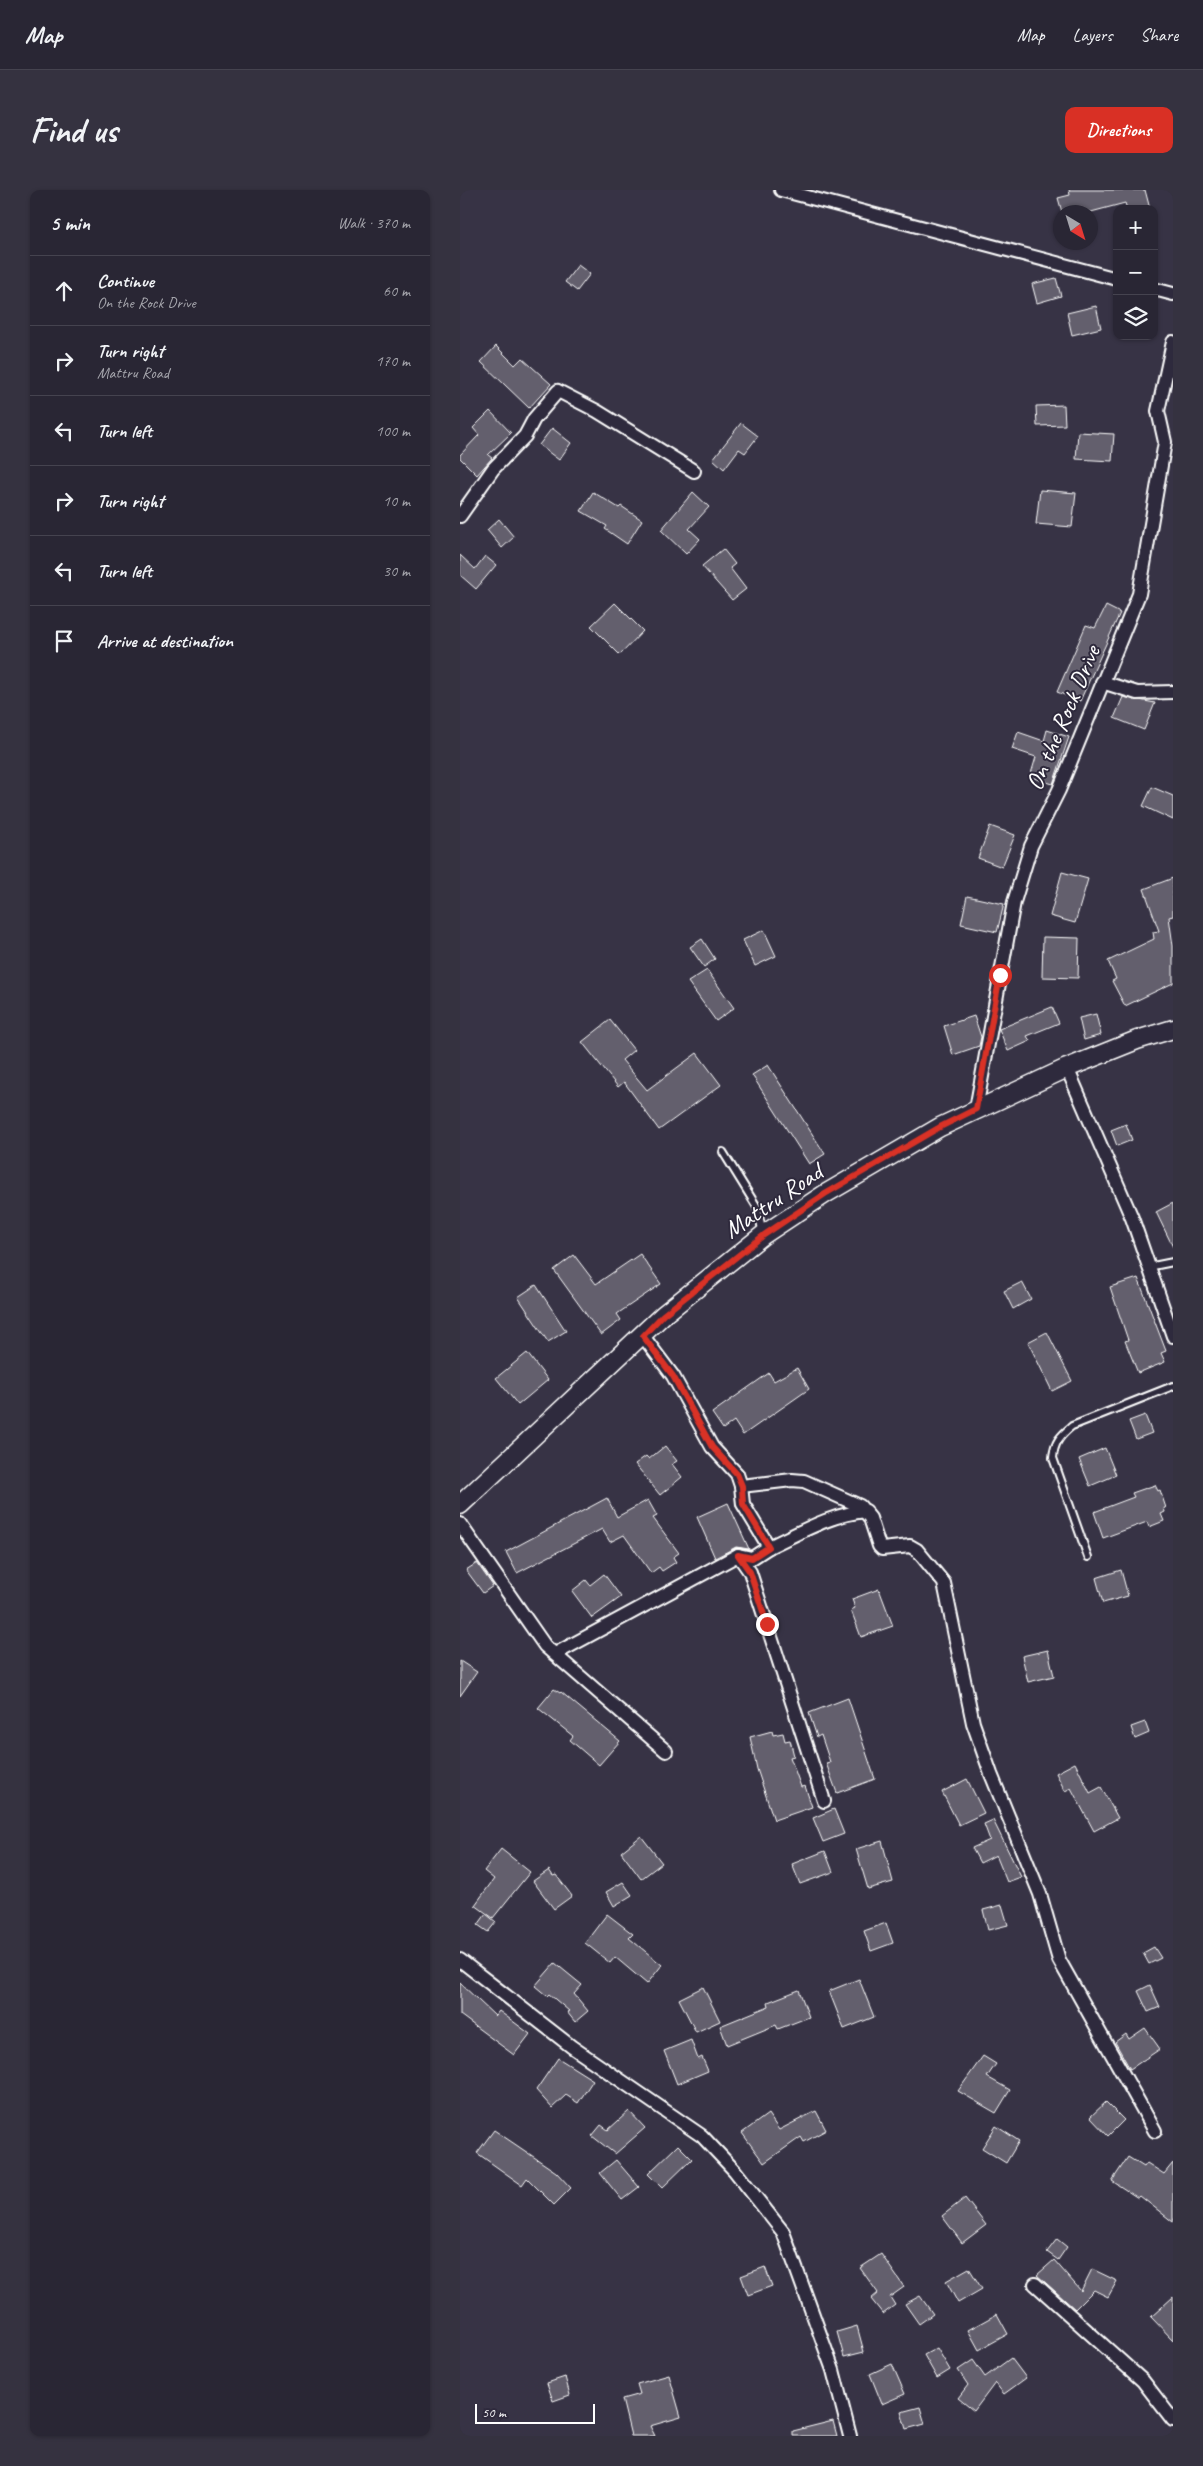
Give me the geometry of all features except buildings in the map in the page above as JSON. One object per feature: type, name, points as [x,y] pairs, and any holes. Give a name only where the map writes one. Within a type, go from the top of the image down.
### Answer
[{"type":"main road","name":"Mattru Road","points":[[460,1505],[643,1336],[663,1315],[764,1235],[825,1194],[940,1127],[976,1109],[1066,1068],[1137,1040],[1173,1029]]},
{"type":"street","points":[[781,190],[1113,278]]},
{"type":"street","points":[[1158,290],[1173,294]]},
{"type":"street","name":"On the Rock Drive","points":[[976,1109],[1014,902],[1031,846],[1059,790],[1139,594],[1165,442],[1158,411],[1173,342]]},
{"type":"street","points":[[460,516],[493,470],[525,436],[534,419],[558,392],[597,410],[694,471]]},
{"type":"street","points":[[1102,682],[1137,693],[1173,692]]},
{"type":"street","points":[[1066,1068],[1132,1218],[1173,1336]]},
{"type":"street","points":[[643,1336],[673,1376],[712,1447],[737,1474],[742,1486],[743,1504],[769,1547]]},
{"type":"street","points":[[742,1486],[792,1480],[804,1481],[860,1506],[866,1511],[882,1549],[910,1546],[917,1550],[944,1583],[973,1723],[991,1774],[1040,1894],[1059,1960],[1155,2131]]},
{"type":"street","points":[[555,1654],[738,1555],[752,1558],[769,1547],[831,1518],[846,1513],[866,1511]]},
{"type":"street","points":[[460,1524],[545,1646],[666,1752]]},
{"type":"street","points":[[738,1555],[750,1572],[824,1801]]},
{"type":"street","points":[[460,1960],[572,2047],[702,2136],[735,2170],[783,2232],[833,2370],[850,2436]]},
{"type":"street","points":[[1035,2284],[1143,2381],[1173,2420]]},
{"type":"lane","points":[[724,1152],[757,1207],[764,1235]]},
{"type":"lane","points":[[1148,1268],[1173,1262]]},
{"type":"lane","points":[[1088,1557],[1053,1458],[1054,1447],[1060,1436],[1072,1426],[1173,1386]]},
{"type":"route","points":[[767,1624],[750,1572],[738,1555],[752,1558],[769,1547],[743,1504],[742,1486],[737,1474],[712,1447],[673,1376],[643,1336],[663,1315],[764,1235],[825,1194],[940,1127],[976,1109],[1000,975]]}]
